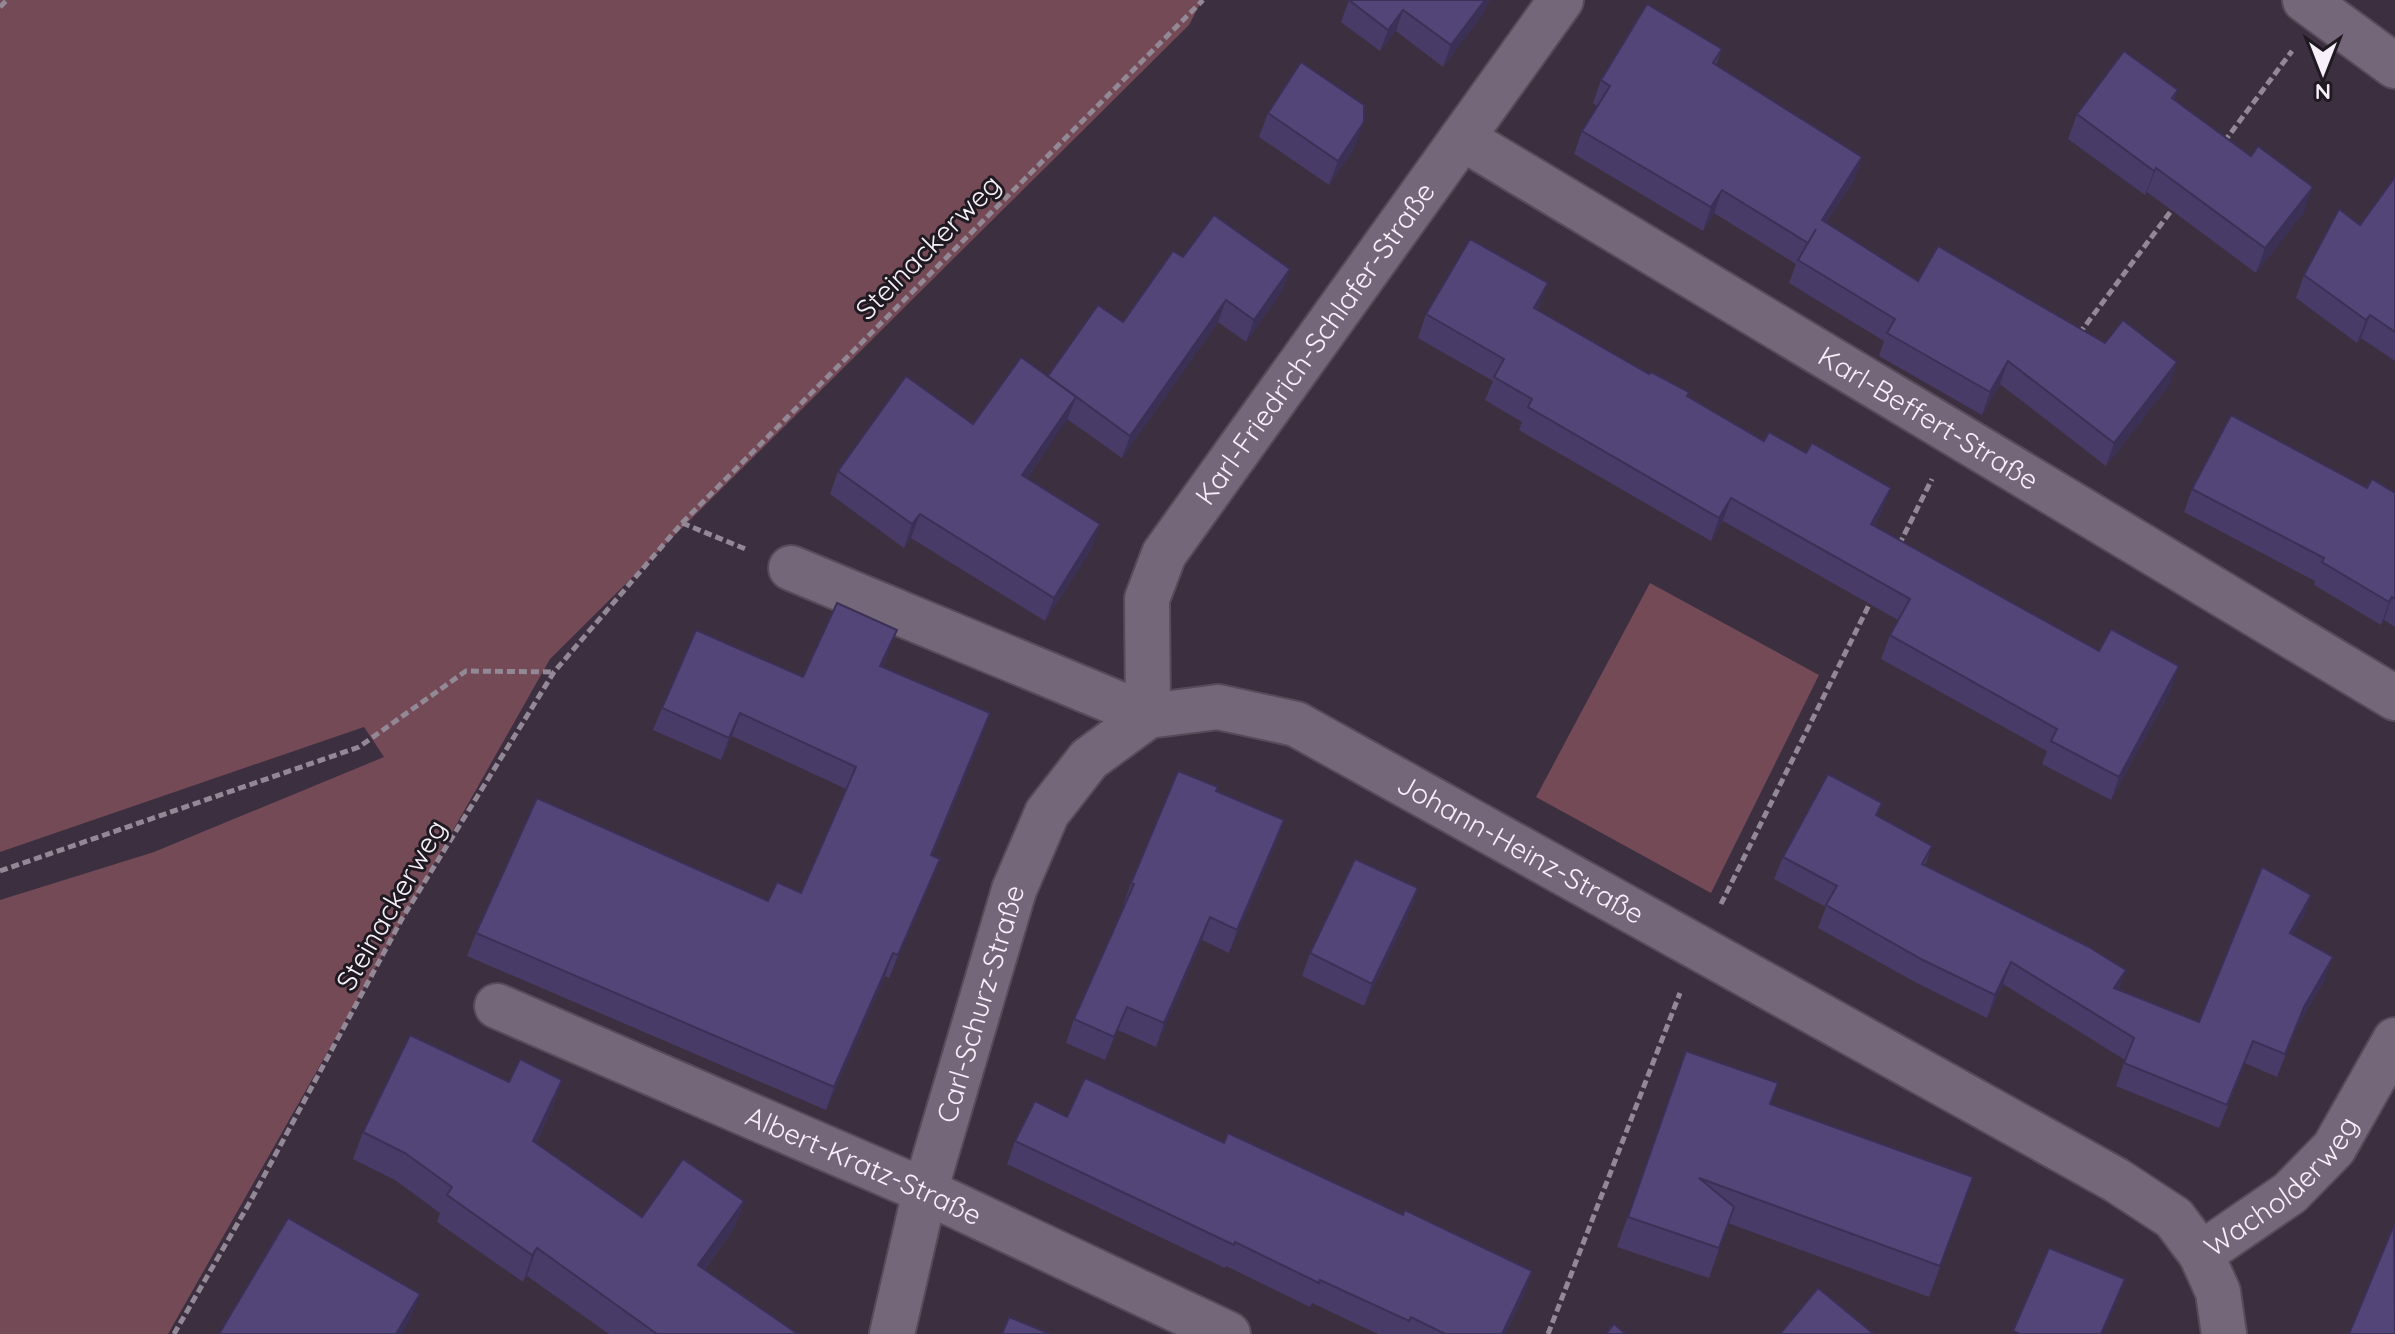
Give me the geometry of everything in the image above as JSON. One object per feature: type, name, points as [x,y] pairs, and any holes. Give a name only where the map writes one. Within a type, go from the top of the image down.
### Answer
[{"type":"street","name":"Karl-Friedrich-Schlafer-Straße","points":[[1148,716],[1147,599],[1164,554],[1561,0]]},
{"type":"street","points":[[2313,6],[2395,66]]},
{"type":"street","name":"Karl-Beffert-Straße","points":[[1462,138],[2395,698]]},
{"type":"street","name":"Johann-Heinz-Straße","points":[[791,568],[1148,716],[1218,707],[1296,724],[2116,1180],[2174,1218],[2201,1254]]},
{"type":"street","name":"Carl-Schurz-Straße","points":[[892,1334],[925,1191],[1014,890],[1047,813],[1089,759],[1148,716]]},
{"type":"street","name":"Albert-Kratz-Straße","points":[[497,1006],[925,1191],[1228,1334]]},
{"type":"street","name":"Wacholderweg","points":[[2224,1334],[2218,1292],[2201,1254],[2290,1193],[2334,1148],[2395,1040]]},
{"type":"path","points":[[0,7],[7,0]]},
{"type":"path","name":"Steinackerweg","points":[[174,1334],[250,1202],[403,917],[554,672],[682,523],[1203,0]]},
{"type":"path","points":[[2221,145],[2313,6]]},
{"type":"path","points":[[2077,337],[2183,196]]},
{"type":"path","points":[[1894,555],[1953,435]]},
{"type":"path","points":[[682,523],[791,568]]},
{"type":"path","points":[[1548,1334],[1673,1007],[1873,598]]},
{"type":"path","points":[[0,871],[359,747],[466,671],[554,672]]},
{"type":"shaded area","points":[[0,0],[1202,0],[1189,25],[550,659],[168,1334],[0,1334],[0,900],[154,852],[384,757],[364,727],[0,852]]},
{"type":"shaded area","points":[[1650,583],[1819,675],[1711,893],[1536,797]]},
{"type":"building","points":[[1349,0],[1485,0],[1451,45],[1403,10],[1388,30]]},
{"type":"building","points":[[1647,4],[1722,49],[1713,63],[1862,157],[1822,220],[1918,281],[1938,246],[2105,343],[2123,320],[2177,362],[2114,443],[2008,361],[1990,392],[1887,333],[1895,319],[1798,260],[1808,243],[1722,190],[1711,207],[1582,131],[1610,86],[1601,80]]},
{"type":"building","points":[[2124,51],[2178,90],[2172,98],[2251,156],[2258,146],[2313,187],[2265,248],[2077,114]]},
{"type":"building","points":[[1301,62],[1364,105],[1364,122],[1338,161],[1268,113]]},
{"type":"building","points":[[2395,177],[2395,332],[2370,315],[2366,320],[2304,275],[2339,209],[2360,225]]},
{"type":"building","points":[[1214,215],[1290,269],[1254,320],[1226,300],[1130,436],[1048,376],[1098,305],[1123,322],[1173,251],[1183,257]]},
{"type":"building","points":[[1470,239],[1548,283],[1534,308],[1649,374],[1651,372],[1689,392],[1687,396],[1764,441],[1769,432],[1806,453],[1812,443],[1891,488],[1871,524],[2099,651],[2111,629],[2179,666],[2119,777],[2051,741],[2057,729],[1890,635],[1910,599],[1731,498],[1719,518],[1528,407],[1532,399],[1494,377],[1504,359],[1426,314]]},
{"type":"building","points":[[1021,357],[1076,397],[1022,475],[1100,524],[1054,598],[920,514],[912,524],[838,471],[906,376],[973,424]]},
{"type":"building","points":[[2231,415],[2367,488],[2372,479],[2395,493],[2395,599],[2392,597],[2389,602],[2322,562],[2324,558],[2192,489]]},
{"type":"building","points":[[837,603],[897,630],[880,666],[990,713],[931,855],[940,859],[898,955],[893,953],[834,1087],[476,933],[537,798],[768,901],[777,882],[801,893],[856,767],[740,713],[729,738],[662,708],[696,630],[803,677]]},
{"type":"building","points":[[1178,771],[1284,820],[1237,930],[1210,917],[1164,1023],[1127,1007],[1114,1037],[1074,1019],[1134,884],[1131,883]]},
{"type":"building","points":[[1828,774],[1882,803],[1876,815],[1932,846],[1922,864],[2089,947],[2126,970],[2114,988],[2199,1022],[2262,867],[2311,895],[2290,933],[2333,957],[2304,1007],[2285,1054],[2253,1041],[2227,1105],[2124,1063],[2134,1038],[2011,962],[1995,995],[1923,960],[1826,905],[1837,886],[1783,857]]},
{"type":"building","points":[[1355,859],[1418,888],[1372,984],[1310,953]]},
{"type":"building","points":[[410,1035],[509,1082],[520,1059],[562,1080],[533,1141],[642,1217],[683,1159],[744,1201],[698,1265],[798,1334],[657,1334],[537,1248],[532,1255],[447,1195],[452,1187],[405,1153],[363,1132]]},
{"type":"building","points":[[1686,1051],[1778,1083],[1770,1104],[1973,1177],[1940,1266],[1699,1178],[1734,1207],[1719,1248],[1628,1217]]},
{"type":"building","points":[[1085,1078],[1224,1143],[1228,1133],[1403,1215],[1405,1210],[1532,1271],[1502,1334],[1445,1334],[1411,1317],[1409,1321],[1320,1280],[1319,1283],[1235,1242],[1234,1245],[1015,1141],[1035,1101],[1067,1117]]},
{"type":"building","points":[[288,1218],[420,1294],[396,1334],[219,1334]]},
{"type":"building","points":[[2394,1225],[2395,1334],[2349,1334]]},
{"type":"building","points":[[2049,1248],[2125,1279],[2101,1334],[2020,1334],[2013,1331]]},
{"type":"building","points":[[1818,1288],[1874,1334],[1780,1334]]},
{"type":"building","points":[[1009,1317],[1050,1334],[1002,1334]]},
{"type":"building","points":[[1614,1324],[1626,1334],[1606,1334]]}]
